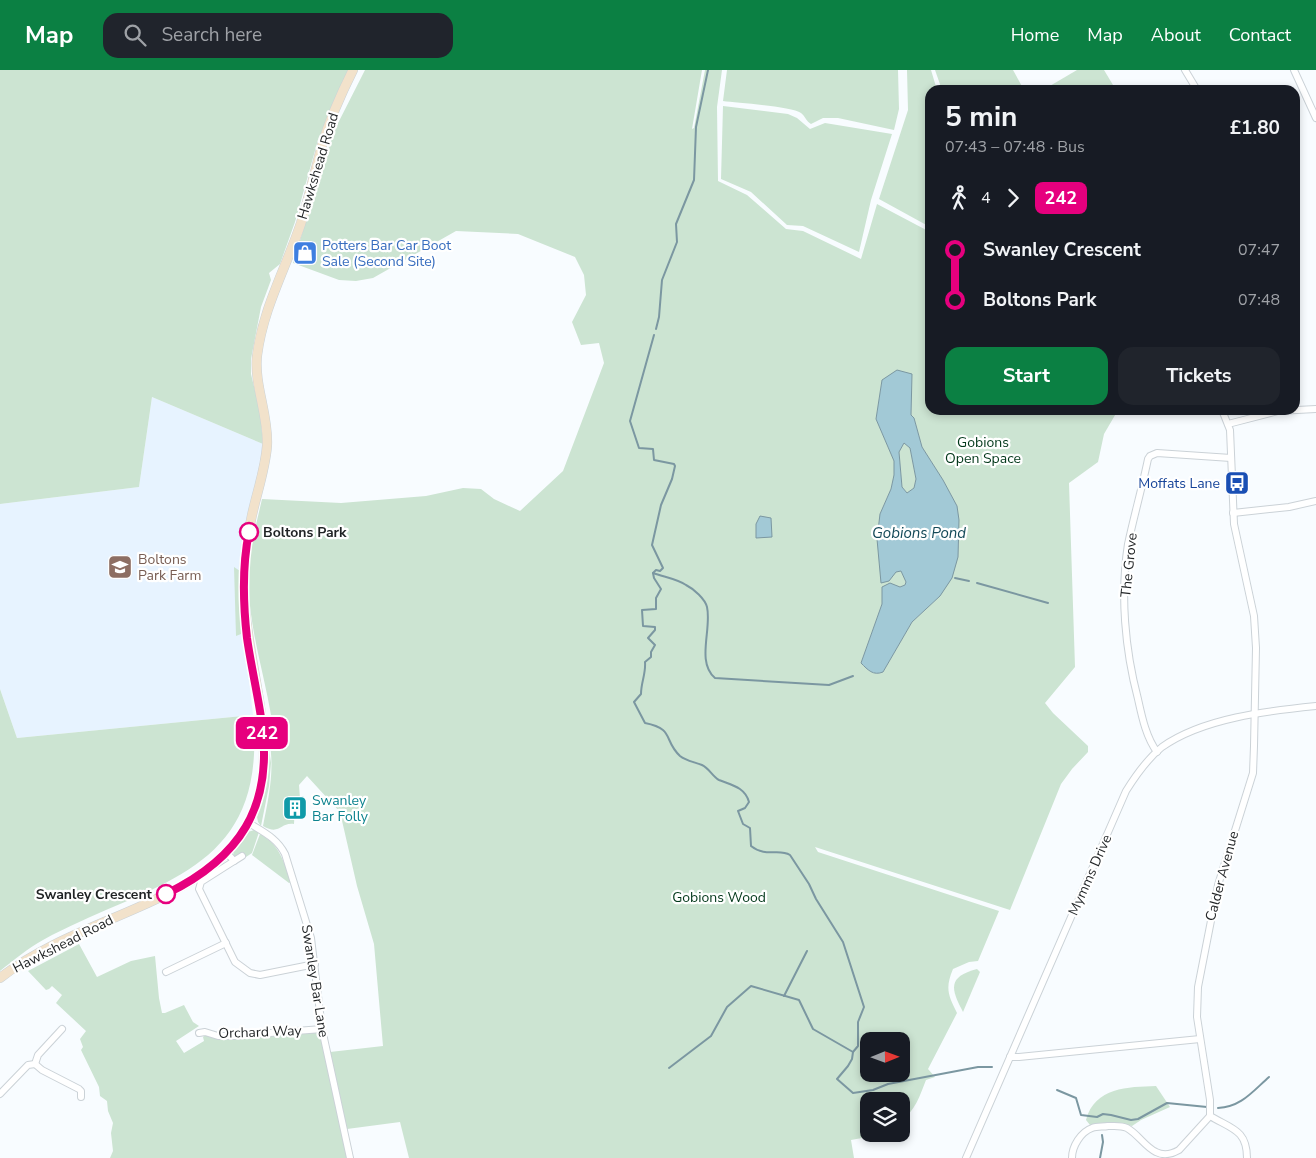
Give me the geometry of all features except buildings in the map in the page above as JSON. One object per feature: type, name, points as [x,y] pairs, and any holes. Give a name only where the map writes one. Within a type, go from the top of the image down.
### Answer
[{"type":"street","name":"Hawkshead Road","points":[[0,978],[21,963],[53,946],[173,891],[212,867],[227,853],[241,835],[256,809],[263,775],[264,753],[262,725],[247,636],[244,595],[245,549],[267,449],[266,420],[256,369],[259,345],[266,313],[301,223],[323,143],[353,70]]},
{"type":"street","points":[[1185,70],[1194,85]]},
{"type":"street","points":[[1294,70],[1316,118]]},
{"type":"street","points":[[1300,410],[1316,409]]},
{"type":"street","points":[[1224,415],[1228,424],[1233,513],[1238,547],[1254,616],[1256,648],[1254,715]]},
{"type":"street","points":[[1228,424],[1263,415]]},
{"type":"street","name":"The Grove","points":[[1157,752],[1148,738],[1134,686],[1126,636],[1125,607],[1128,544],[1148,459],[1157,453],[1175,456],[1231,458]]},
{"type":"street","points":[[1233,513],[1289,507],[1316,501]]},
{"type":"street","name":"Mymms Drive","points":[[966,1158],[1126,791],[1142,767],[1157,752],[1178,738],[1199,729],[1219,722],[1254,715],[1316,706]]},
{"type":"street","name":"Calder Avenue","points":[[1210,1116],[1210,1100],[1197,1017],[1200,974],[1218,885],[1253,773],[1254,715]]},
{"type":"street","name":"Swanley Bar Lane","points":[[249,822],[280,844],[285,854],[308,928],[315,964],[322,1029],[350,1158]]},
{"type":"street","points":[[227,853],[234,861]]},
{"type":"street","points":[[242,856],[201,882],[199,886],[238,965],[255,974],[315,964]]},
{"type":"street","points":[[166,972],[226,943]]},
{"type":"street","points":[[35,1064],[38,1055],[62,1029]]},
{"type":"street","name":"Orchard Way","points":[[199,1033],[233,1036],[322,1029]]},
{"type":"street","points":[[1010,1057],[1019,1058],[1200,1039]]},
{"type":"street","points":[[1,1094],[28,1065],[35,1064],[42,1070],[81,1091],[81,1097]]},
{"type":"street","points":[[1072,1158],[1072,1149],[1075,1143],[1086,1132],[1096,1127],[1126,1127],[1154,1152],[1173,1153],[1210,1116],[1238,1132],[1244,1138],[1247,1147],[1247,1158]]},
{"type":"shaded area","name":"Boltons Park Farm","points":[[152,397],[263,444],[247,522],[240,571],[244,637],[253,715],[17,738],[0,689],[0,504],[139,487]]},
{"type":"green space","points":[[0,70],[349,70],[318,140],[295,222],[280,264],[269,273],[271,280],[261,307],[251,359],[251,374],[260,412],[263,444],[152,397],[139,487],[0,504]]},
{"type":"green space","points":[[365,70],[702,70],[692,129],[694,128],[705,70],[722,70],[717,107],[718,181],[747,195],[786,229],[803,231],[861,259],[877,204],[925,229],[925,415],[1115,415],[1104,434],[1098,462],[1069,483],[1075,667],[1045,703],[1088,746],[1088,752],[1061,784],[1010,910],[815,847],[818,852],[999,911],[978,961],[969,962],[953,969],[948,987],[951,1001],[957,1013],[928,1069],[935,1077],[926,1080],[910,1112],[910,1092],[860,1092],[860,1138],[851,1140],[854,1158],[409,1158],[400,1122],[347,1129],[330,1052],[383,1046],[374,944],[357,886],[340,812],[307,776],[299,785],[300,799],[298,802],[295,802],[294,824],[273,830],[263,826],[271,772],[269,739],[272,735],[274,736],[250,609],[249,588],[251,549],[262,499],[341,503],[426,496],[463,488],[481,489],[494,499],[520,511],[563,471],[604,363],[599,343],[581,345],[572,322],[586,295],[584,275],[575,257],[518,234],[456,231],[373,278],[356,281],[339,280],[293,263],[334,131]],"holes":[[[912,374],[911,415],[914,418],[922,447],[957,506],[959,544],[940,596],[912,622],[883,672],[873,673],[861,663],[882,604],[900,587],[905,585],[906,582],[901,571],[896,571],[880,514],[891,489],[894,476],[894,461],[876,419],[882,380]]]},
{"type":"green space","points":[[727,70],[898,70],[899,109],[894,130],[838,118],[823,118],[811,124],[801,113],[796,111],[723,101]]},
{"type":"green space","points":[[907,70],[931,70],[936,85],[925,85],[925,224],[879,199],[908,110]]},
{"type":"green space","points":[[935,70],[1013,70],[1021,85],[940,85]]},
{"type":"green space","points":[[1077,70],[1104,70],[1113,85],[1052,85]]},
{"type":"green space","points":[[723,106],[788,114],[797,118],[810,129],[825,123],[892,134],[871,200],[859,252],[803,226],[787,225],[751,192],[721,179]]},
{"type":"green space","points":[[904,443],[910,448],[916,479],[914,488],[907,493],[902,487],[899,452]]},
{"type":"green space","points":[[234,567],[240,571],[243,630],[241,634],[236,636]]},
{"type":"green space","points":[[0,689],[17,738],[253,715],[253,768],[242,809],[222,841],[195,865],[162,885],[43,940],[26,950],[0,971]]},
{"type":"green space","points":[[266,728],[271,763],[269,786],[261,826],[257,817],[266,776]]},
{"type":"green space","points":[[254,830],[259,832],[252,853],[246,857],[243,853],[234,856],[233,852],[248,832]]},
{"type":"green space","points":[[260,834],[277,849],[291,882],[289,883],[252,855]]},
{"type":"green space","points":[[79,944],[97,977],[131,961],[155,956],[162,1013],[184,1005],[193,1022],[199,1026],[176,1041],[184,1053],[204,1041],[203,1037],[205,1035],[225,1039],[311,1032],[320,1033],[349,1158],[110,1158],[113,1151],[111,1133],[113,1123],[108,1111],[107,1101],[100,1096],[99,1087],[81,1050],[83,1047],[80,1039],[86,1031],[56,1003],[62,995],[52,986],[46,990],[28,971]]},
{"type":"green space","points":[[977,969],[980,972],[963,1012],[956,997],[954,985],[960,976]]},
{"type":"green space","points":[[1156,1086],[1170,1107],[1132,1126],[1119,1123],[1090,1125],[1086,1120],[1090,1109],[1105,1095],[1124,1088]]},
{"type":"water","name":"Gobions Pond","points":[[897,370],[912,374],[911,415],[914,418],[922,447],[957,506],[959,520],[958,557],[952,578],[940,596],[912,622],[883,672],[873,673],[861,663],[882,604],[882,587],[890,583],[900,587],[905,585],[906,582],[901,571],[896,572],[889,581],[881,583],[877,539],[880,514],[891,489],[894,475],[894,461],[876,419],[882,380]],"holes":[[[904,443],[910,448],[916,479],[914,488],[907,493],[902,487],[899,452]]]},
{"type":"water","points":[[760,516],[771,518],[772,537],[756,538],[756,524]]},
{"type":"waterway","points":[[656,329],[659,317],[662,280],[677,242],[676,224],[694,180],[696,127],[708,70]]},
{"type":"waterway","points":[[654,335],[630,421],[639,448],[653,449],[654,460],[674,464],[675,466],[672,479],[661,505],[652,545],[663,568],[653,573],[661,589],[656,598],[656,609],[642,610],[643,626],[655,627],[655,630],[648,638],[655,645],[651,652],[651,657],[645,662],[641,694],[634,702],[645,723],[661,728],[680,756],[704,766],[717,779],[737,787],[744,793],[749,802],[745,808],[738,811],[743,824],[750,828],[751,846],[757,850],[781,852],[790,855],[843,942],[864,1007],[858,1022],[858,1046],[853,1052],[848,1066],[837,1079],[853,1093],[873,1090],[888,1084],[978,1067],[992,1067]]},
{"type":"waterway","points":[[653,573],[682,583],[696,592],[704,601],[708,616],[706,663],[709,671],[715,678],[829,685],[853,676]]},
{"type":"waterway","points":[[955,578],[969,581]]},
{"type":"waterway","points":[[977,583],[1048,603]]},
{"type":"waterway","points":[[784,996],[807,951]]},
{"type":"waterway","points":[[669,1068],[711,1036],[727,1007],[751,986],[799,1000],[813,1029],[853,1052]]},
{"type":"waterway","points":[[1218,1108],[1240,1102],[1269,1077]]},
{"type":"waterway","points":[[1057,1090],[1076,1098],[1081,1115],[1097,1117],[1103,1114],[1131,1120],[1138,1119],[1167,1103],[1207,1107]]},
{"type":"waterway","points":[[1100,1158],[1103,1142],[1102,1135]]},
{"type":"bus line","name":"242","points":[[166,894],[194,880],[227,853],[249,822],[256,809],[260,793],[264,753],[262,725],[247,636],[244,595],[245,549],[249,532]]},
{"type":"place","name":"Potters Bar Car Boot Sale (Second Site)","points":[[305,253]]},
{"type":"place","name":"Moffats Lane","points":[[1237,483]]},
{"type":"place","name":"Boltons Park","points":[[249,532]]},
{"type":"place","name":"Boltons Park Farm","points":[[120,567]]},
{"type":"place","name":"Swanley Bar Folly","points":[[295,808]]},
{"type":"place","name":"Swanley Crescent","points":[[166,894]]},
{"type":"park label","name":"Gobions Open Space","points":[[983,450]]},
{"type":"park label","name":"Gobions Wood","points":[[719,897]]}]
